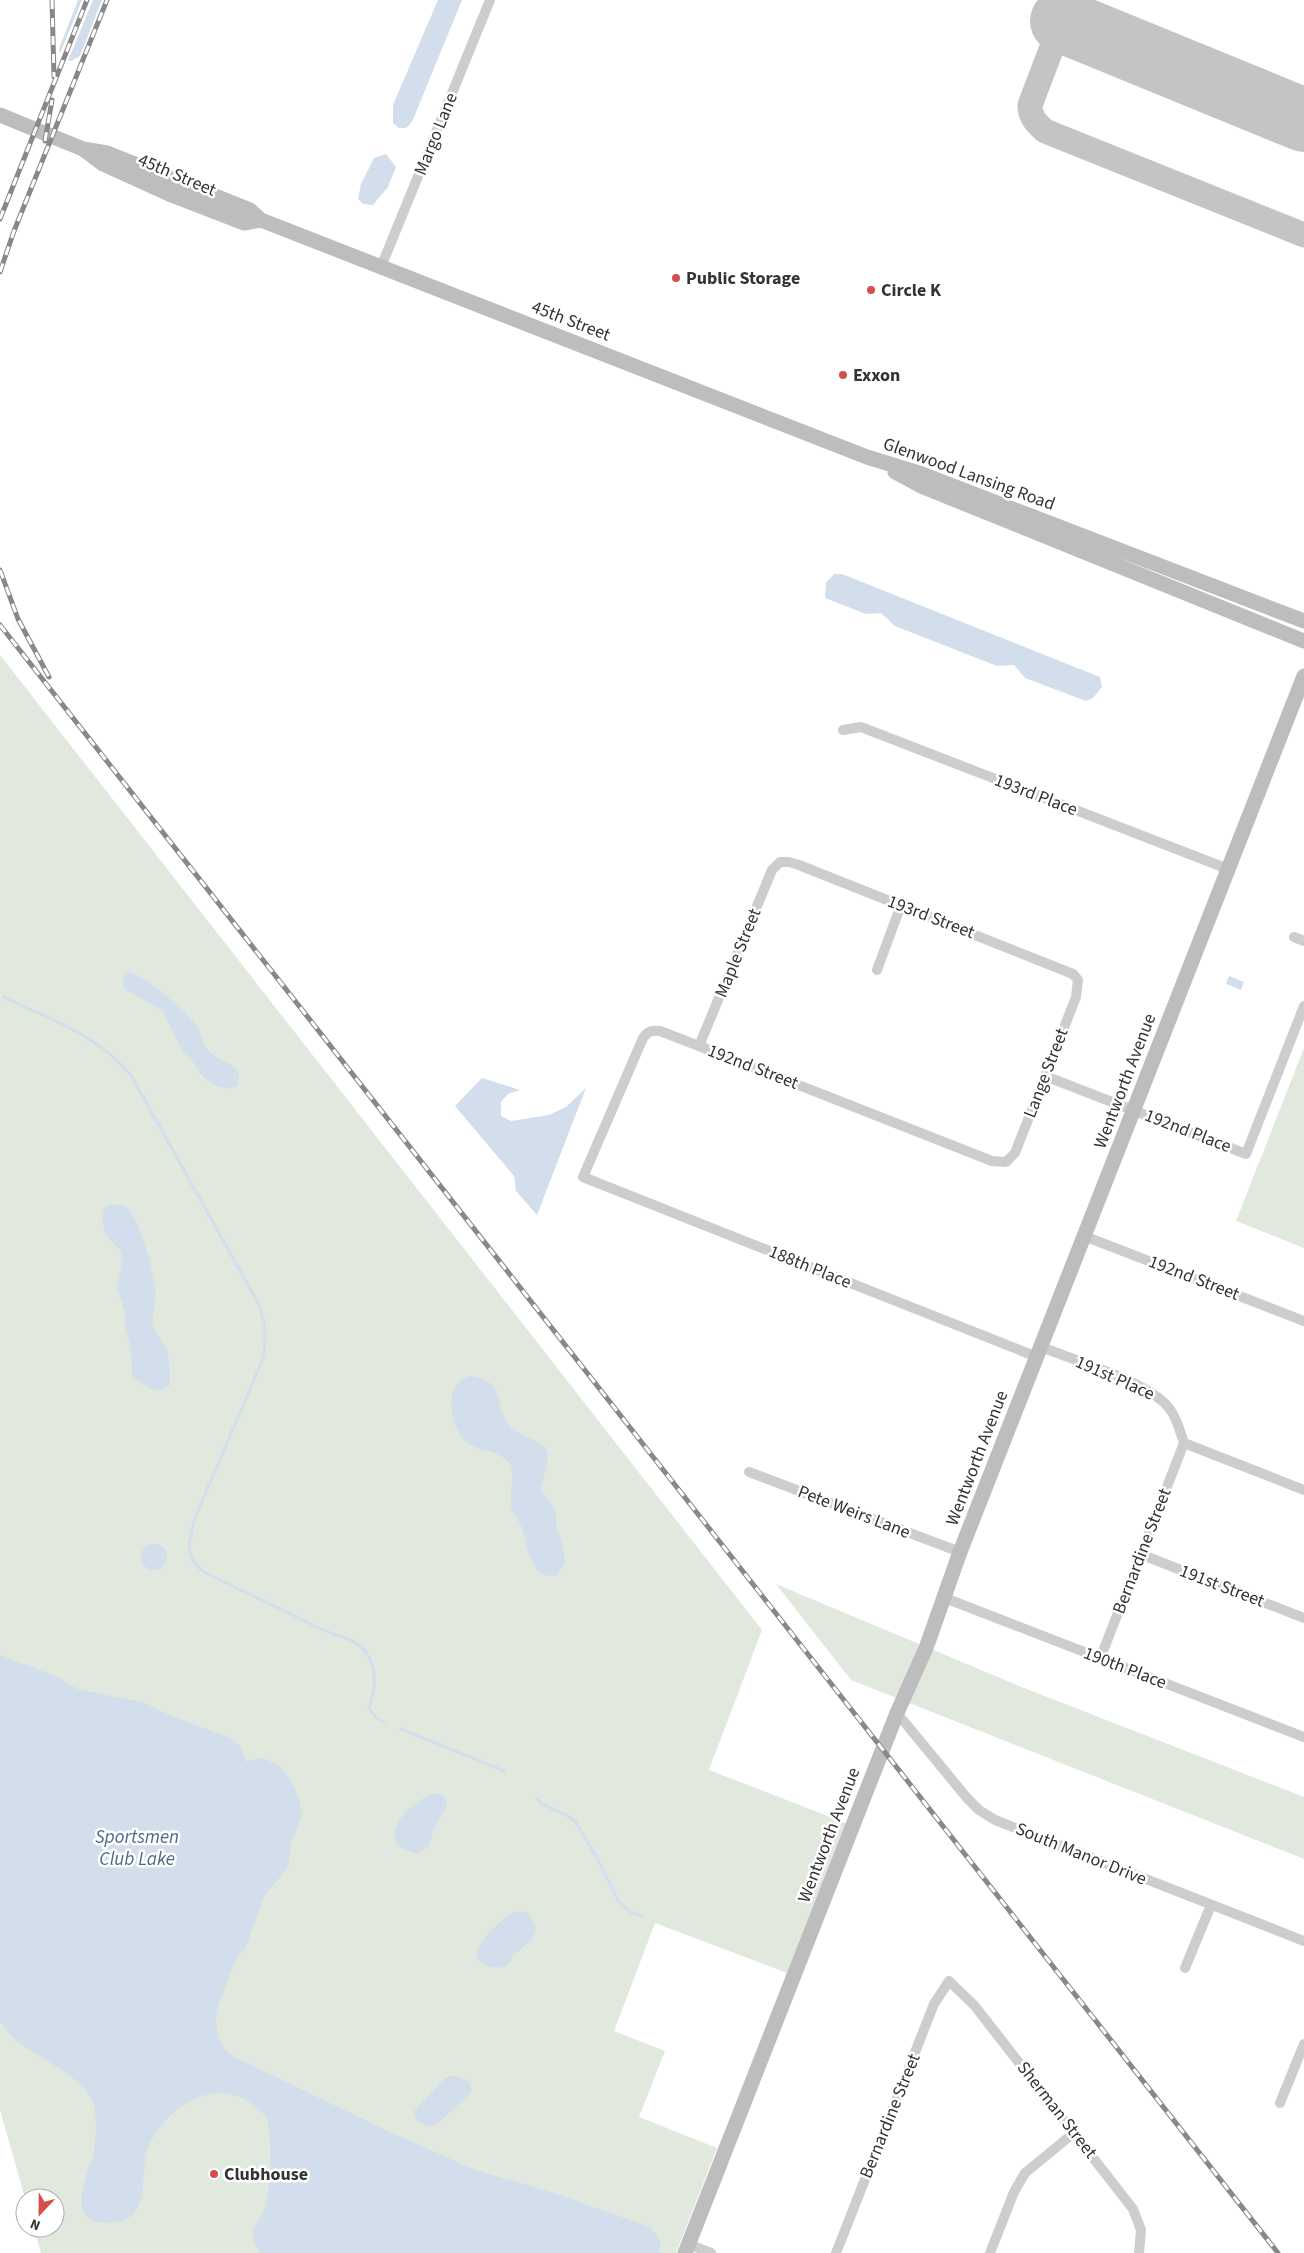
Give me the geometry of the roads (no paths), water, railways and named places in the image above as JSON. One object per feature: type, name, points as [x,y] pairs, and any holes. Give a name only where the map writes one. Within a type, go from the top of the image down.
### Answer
[{"type":"main road","name":"45th Street","points":[[0,115],[83,149],[107,153],[250,210],[260,220],[867,457]]},
{"type":"main road","name":"Glenwood Lansing Road","points":[[867,457],[932,478],[1304,621]]},
{"type":"main road","name":"Glenwood Lansing Road","points":[[867,457],[921,486],[1304,641]]},
{"type":"main road","name":"Wentworth Avenue","points":[[686,2248],[897,1712],[926,1648],[960,1552],[1304,676]]},
{"type":"street","name":"Margo Lane","points":[[381,267],[490,0]]},
{"type":"street","name":"193rd Place","points":[[843,730],[861,727],[1228,869]]},
{"type":"street","name":"193rd Street","points":[[780,862],[799,865],[1064,969],[1073,974],[1078,980]]},
{"type":"street","name":"Maple Street","points":[[700,1046],[772,870],[780,862]]},
{"type":"street","points":[[876,970],[902,905]]},
{"type":"street","name":"Lange Street","points":[[1006,1162],[1015,1153],[1076,997],[1078,980]]},
{"type":"street","name":"192nd Place","points":[[1045,1076],[1246,1154],[1304,1006]]},
{"type":"street","name":"192nd Street","points":[[583,1177],[645,1034],[660,1031],[992,1161],[1006,1162]]},
{"type":"street","name":"188th Place","points":[[583,1177],[1039,1352]]},
{"type":"street","name":"192nd Street","points":[[1084,1236],[1304,1321]]},
{"type":"street","name":"191st Place","points":[[1039,1352],[1153,1392],[1175,1416],[1184,1443]]},
{"type":"street","points":[[1184,1443],[1304,1490]]},
{"type":"street","name":"Bernardine Street","points":[[1100,1658],[1184,1443]]},
{"type":"street","name":"Pete Weirs Lane","points":[[749,1472],[960,1552]]},
{"type":"street","name":"191st Street","points":[[1140,1554],[1304,1618]]},
{"type":"street","name":"190th Place","points":[[945,1598],[1304,1737]]},
{"type":"street","name":"South Manor Drive","points":[[897,1712],[967,1798],[979,1810],[995,1820],[1304,1941]]},
{"type":"street","points":[[1185,1968],[1211,1905]]},
{"type":"street","name":"Bernardine Street","points":[[836,2253],[934,2004],[949,1981]]},
{"type":"street","name":"Sherman Street","points":[[949,1981],[974,2005],[1133,2209],[1141,2230],[1139,2253]]},
{"type":"street","points":[[1280,2103],[1304,2044]]},
{"type":"street","points":[[990,2253],[1014,2192],[1025,2173],[1074,2132]]},
{"type":"street","points":[[686,2248],[711,2253]]},
{"type":"water","points":[[78,0],[102,0],[80,56],[71,61],[61,59],[59,49]]},
{"type":"water","points":[[438,0],[462,0],[412,122],[406,128],[399,128],[393,123],[393,105]]},
{"type":"water","points":[[386,154],[396,167],[388,187],[373,205],[363,204],[358,199],[361,184],[374,158]]},
{"type":"water","points":[[834,574],[842,574],[1100,677],[1102,687],[1093,698],[1086,701],[1025,678],[1014,665],[997,666],[895,626],[881,613],[866,614],[825,598],[826,583]]},
{"type":"water","points":[[129,972],[154,986],[190,1018],[199,1030],[206,1048],[238,1072],[238,1085],[229,1089],[217,1086],[203,1077],[191,1059],[183,1052],[162,1010],[126,990],[123,986],[123,977]]},
{"type":"water","points":[[1229,976],[1244,982],[1241,990],[1226,984]]},
{"type":"water","points":[[482,1078],[520,1090],[508,1094],[501,1102],[501,1116],[511,1121],[549,1115],[566,1107],[586,1088],[537,1215],[516,1191],[514,1176],[455,1106]]},
{"type":"water","points":[[112,1204],[125,1206],[136,1220],[149,1257],[156,1294],[152,1324],[167,1351],[170,1371],[170,1385],[161,1391],[149,1388],[132,1376],[131,1349],[124,1322],[125,1313],[117,1287],[123,1259],[120,1250],[105,1234],[102,1220],[104,1208]]},
{"type":"water","points":[[470,1376],[490,1383],[495,1388],[505,1418],[510,1426],[540,1444],[548,1452],[547,1467],[540,1489],[555,1510],[557,1530],[565,1559],[564,1565],[556,1575],[547,1576],[540,1572],[531,1559],[521,1526],[512,1508],[511,1465],[506,1459],[495,1453],[474,1447],[468,1443],[457,1428],[451,1408],[452,1397],[455,1388],[461,1380]]},
{"type":"water","points":[[154,1544],[163,1548],[167,1557],[163,1566],[154,1570],[145,1566],[141,1557],[145,1548]]},
{"type":"water","name":"Sportsmen Club Lake","points":[[0,1655],[58,1677],[77,1689],[145,1703],[169,1715],[228,1737],[240,1746],[246,1762],[258,1758],[266,1759],[281,1767],[293,1784],[300,1802],[302,1814],[291,1843],[289,1863],[286,1870],[264,1896],[245,1949],[238,1954],[217,2009],[218,2038],[225,2050],[234,2057],[390,2132],[475,2170],[551,2192],[650,2227],[661,2241],[659,2253],[260,2253],[255,2244],[253,2231],[266,2205],[270,2173],[270,2133],[268,2123],[265,2116],[248,2101],[233,2095],[218,2093],[203,2096],[176,2110],[155,2134],[146,2157],[141,2200],[131,2216],[121,2221],[102,2223],[92,2220],[85,2214],[82,2207],[82,2198],[95,2145],[96,2122],[94,2105],[82,2086],[59,2068],[14,2039],[0,2021]]},
{"type":"water","points":[[436,1793],[445,1797],[447,1805],[433,1831],[429,1846],[418,1853],[403,1848],[396,1841],[395,1832],[398,1823],[415,1804],[425,1797]]},
{"type":"water","points":[[517,1911],[527,1913],[533,1920],[535,1931],[533,1936],[506,1966],[496,1968],[486,1966],[479,1960],[477,1953],[480,1945],[502,1920]]},
{"type":"water","points":[[451,2076],[457,2076],[470,2083],[472,2092],[435,2126],[428,2126],[417,2121],[414,2111],[443,2080]]},
{"type":"waterway","points":[[4,997],[90,1039],[105,1050],[132,1077],[261,1311],[265,1332],[262,1361],[195,1518],[189,1548],[193,1560],[204,1572],[321,1629],[351,1640],[361,1647],[369,1658],[374,1672],[374,1686],[369,1708],[376,1718],[384,1722]]},
{"type":"waterway","points":[[401,1729],[504,1771]]},
{"type":"waterway","points":[[537,1799],[542,1804],[575,1821],[596,1856],[619,1902],[631,1912],[643,1916]]},
{"type":"railway","points":[[52,0],[54,77]]},
{"type":"railway","points":[[0,219],[87,0]]},
{"type":"railway","points":[[0,272],[14,231],[107,0]]},
{"type":"railway","points":[[45,141],[52,100]]},
{"type":"railway","points":[[0,570],[18,619],[49,677]]},
{"type":"railway","points":[[0,625],[1278,2253]]},
{"type":"place","name":"Public Storage","points":[[676,278]]},
{"type":"place","name":"Circle K","points":[[871,290]]},
{"type":"place","name":"Exxon","points":[[843,375]]},
{"type":"place","name":"Clubhouse","points":[[214,2174]]}]
